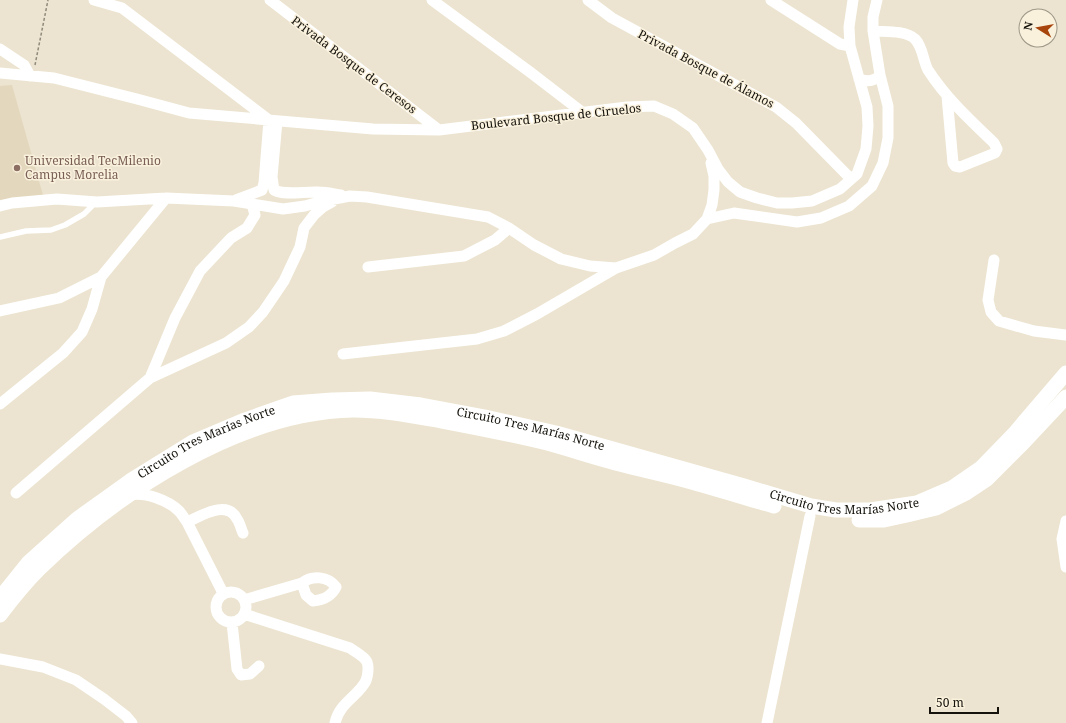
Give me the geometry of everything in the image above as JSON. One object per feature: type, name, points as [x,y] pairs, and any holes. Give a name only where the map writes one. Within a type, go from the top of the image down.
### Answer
[{"type":"street","points":[[94,0],[122,8],[273,120]]},
{"type":"street","name":"Privada Bosque de Ceresos","points":[[270,0],[439,130]]},
{"type":"street","points":[[432,0],[582,112]]},
{"type":"street","name":"Privada Bosque de Álamos","points":[[588,0],[612,18],[776,107],[796,123],[851,179]]},
{"type":"street","points":[[771,0],[840,44],[850,46]]},
{"type":"street","name":"Boulevard Bosque de Ciruelos","points":[[0,73],[54,78],[189,113],[373,129],[439,130],[582,112],[627,107],[654,106],[673,114],[693,128],[708,150],[718,169],[728,182],[740,192],[777,203],[792,203],[812,201],[840,189],[857,174],[866,149],[868,126],[867,107],[850,46],[848,28],[853,0]]},
{"type":"street","points":[[707,219],[734,213],[797,222],[821,218],[849,206],[872,186],[883,163],[888,138],[888,106],[880,75],[873,31],[873,17],[877,0]]},
{"type":"street","points":[[873,31],[903,34],[915,39],[927,69],[947,96],[994,143],[997,149],[995,154],[960,167],[955,166],[953,163],[947,96]]},
{"type":"street","points":[[0,49],[24,65],[32,76]]},
{"type":"street","points":[[859,79],[871,81],[877,79],[880,75]]},
{"type":"street","points":[[867,107],[872,103],[878,102],[885,103],[888,106]]},
{"type":"street","points":[[273,120],[272,177],[274,190],[280,193],[320,192],[366,197],[488,217],[560,259],[590,266],[616,268]]},
{"type":"street","points":[[234,201],[262,190],[273,120]]},
{"type":"street","points":[[343,354],[477,339],[504,330],[537,314],[616,268],[654,255],[693,234],[707,219],[712,205],[714,176],[708,150]]},
{"type":"street","points":[[0,206],[12,203],[56,199],[97,202],[166,198],[234,201],[283,209],[305,206],[350,196]]},
{"type":"street","points":[[0,310],[60,298],[101,277],[166,198]]},
{"type":"street","points":[[16,493],[150,378],[226,343],[249,327],[263,312],[284,281],[300,247],[304,228],[323,206],[338,198]]},
{"type":"street","points":[[150,378],[175,318],[200,271],[231,238],[247,228],[255,215],[252,204]]},
{"type":"street","points":[[368,267],[464,256],[495,240],[509,228]]},
{"type":"street","points":[[994,260],[988,300],[991,312],[999,321],[1034,332],[1066,336]]},
{"type":"street","points":[[0,404],[63,353],[82,332],[92,309],[101,277]]},
{"type":"street","name":"Circuito Tres Marías Norte","points":[[0,598],[34,566],[77,519],[130,481],[193,442],[245,420],[293,403],[370,399],[421,405],[485,417],[554,439],[744,486],[811,506],[836,510],[870,510],[884,514],[917,503],[952,488],[981,468],[1014,434],[1066,374]]},
{"type":"street","name":"Circuito Tres Marías Norte","points":[[0,615],[14,597],[34,566],[129,496],[166,471],[227,440],[271,423],[293,418],[329,412],[354,410],[398,413],[489,430],[554,439],[607,461],[687,480],[810,516],[834,520],[936,508],[966,493],[987,479],[1066,397]]},
{"type":"street","points":[[129,496],[136,494],[154,497],[169,504],[179,511],[187,522],[223,593]]},
{"type":"street","points":[[187,522],[213,511],[224,509],[230,511],[237,518],[243,533]]},
{"type":"street","points":[[767,723],[810,516]]},
{"type":"street","points":[[1066,521],[1062,539],[1066,567]]},
{"type":"street","points":[[244,600],[302,583]]},
{"type":"street","points":[[232,592],[239,595],[244,600],[246,610],[244,614],[239,620],[232,623],[221,619],[216,612],[216,602],[223,593],[232,592]]},
{"type":"street","points":[[244,614],[350,648],[367,662],[368,672],[365,683],[338,712],[335,723]]},
{"type":"street","points":[[232,623],[237,669],[241,674],[250,674],[259,666]]},
{"type":"street","points":[[1,658],[43,666],[76,680],[104,699],[126,716],[132,723]]},
{"type":"lane","points":[[0,237],[26,231],[51,230],[65,225],[84,214],[97,202]]},
{"type":"path","points":[[32,76],[48,0]]},
{"type":"shaded area","name":"Universidad TecMilenio Campus Morelia","points":[[12,85],[43,195],[0,200],[0,86]]},
{"type":"place","name":"Universidad TecMilenio Campus Morelia","points":[[17,168]]}]
